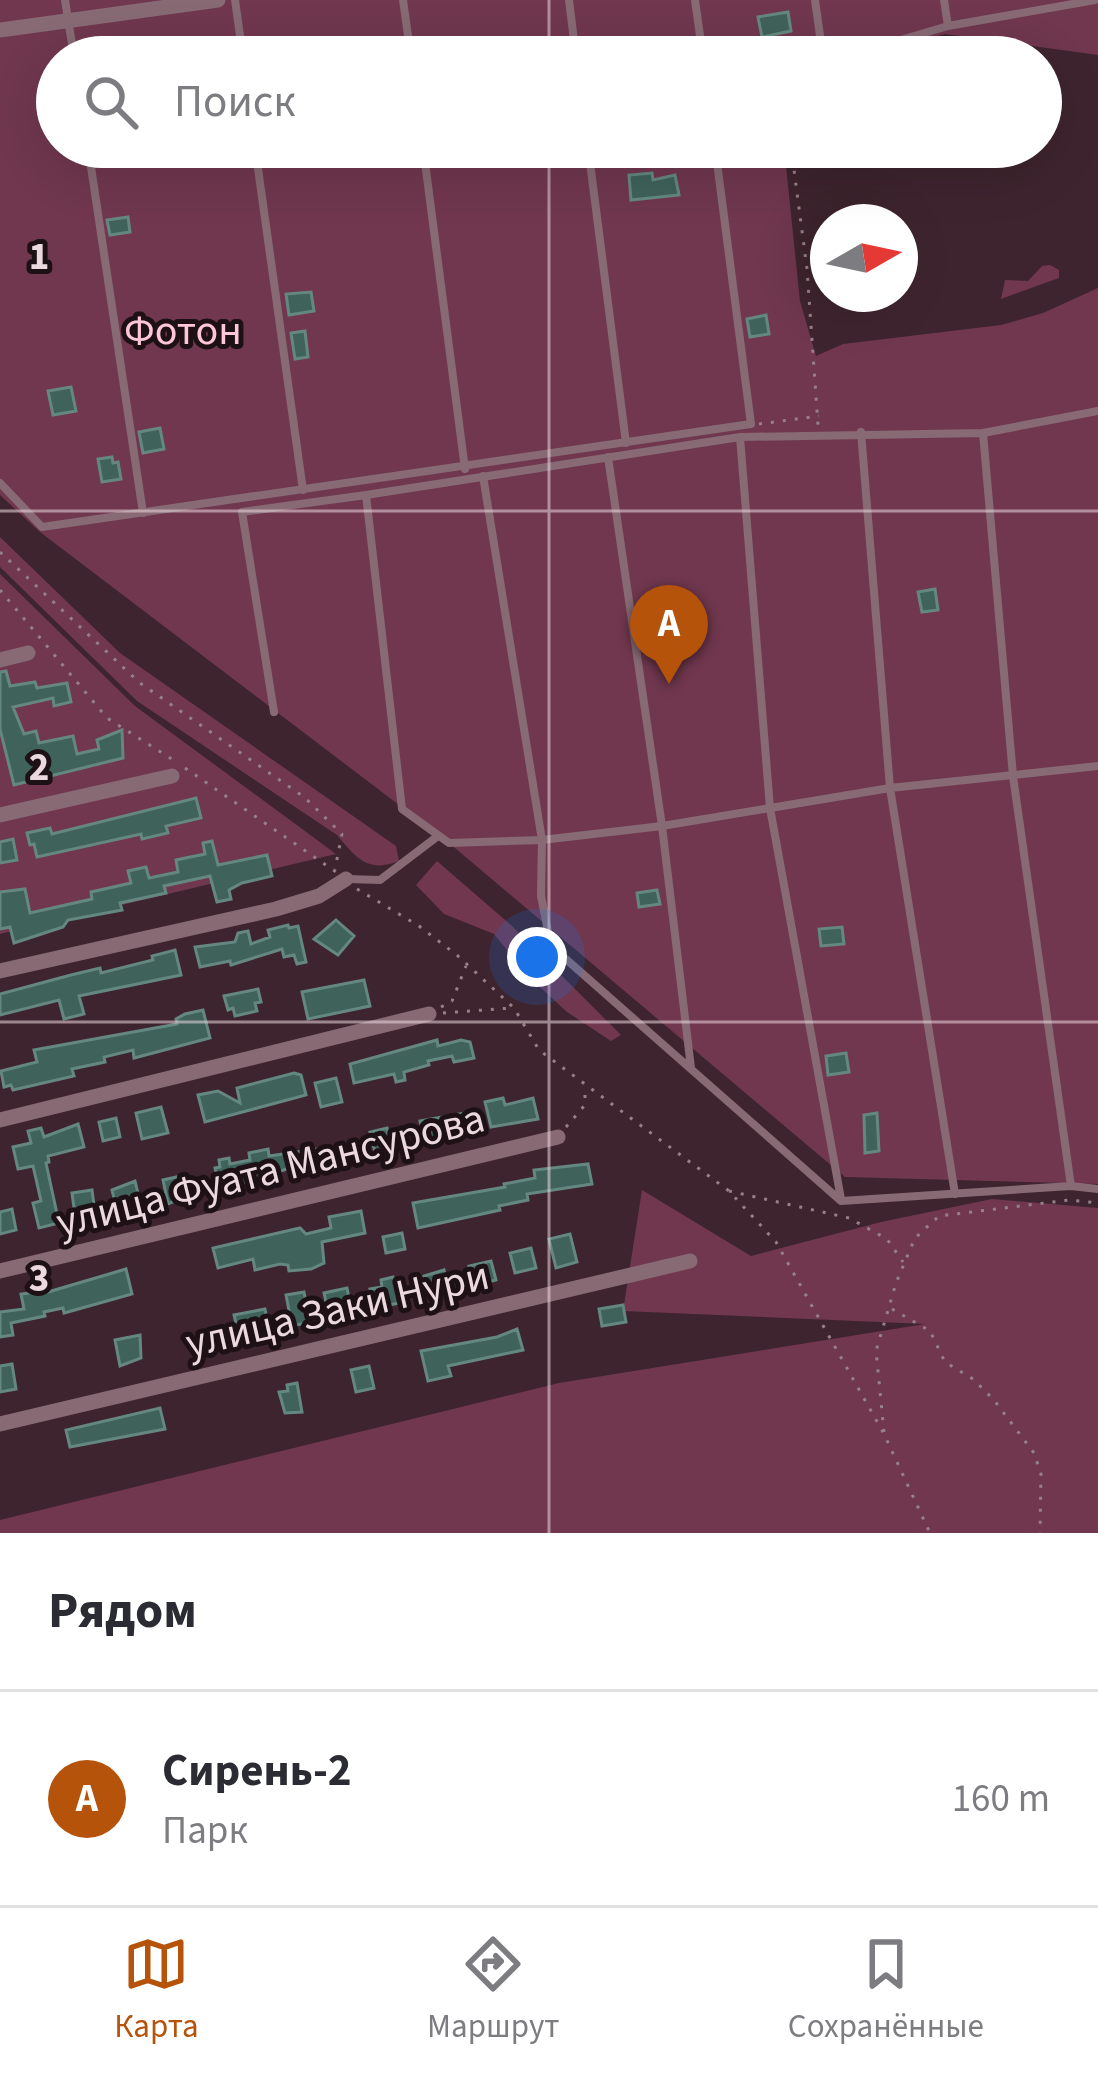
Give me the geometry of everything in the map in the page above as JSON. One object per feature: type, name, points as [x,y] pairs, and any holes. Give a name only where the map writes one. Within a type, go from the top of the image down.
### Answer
[{"type":"street","points":[[0,30],[218,0]]},
{"type":"street","points":[[0,660],[28,653]]},
{"type":"street","points":[[0,815],[172,776]]},
{"type":"street","points":[[0,970],[276,909],[319,896],[340,875]]},
{"type":"street","points":[[0,1120],[429,1014]]},
{"type":"street","name":"улица Фуата Мансурова","points":[[0,1271],[558,1137]]},
{"type":"street","name":"улица Заки Нури","points":[[0,1424],[690,1262]]},
{"type":"lane","points":[[65,0],[71,36]]},
{"type":"lane","points":[[235,0],[240,36]]},
{"type":"lane","points":[[403,0],[408,36]]},
{"type":"lane","points":[[569,0],[573,36]]},
{"type":"lane","points":[[695,0],[700,36]]},
{"type":"lane","points":[[815,0],[820,36]]},
{"type":"lane","points":[[944,0],[948,26]]},
{"type":"lane","points":[[914,36],[1091,0]]},
{"type":"lane","points":[[91,168],[143,514]]},
{"type":"lane","points":[[258,168],[303,491]]},
{"type":"lane","points":[[426,168],[465,469]]},
{"type":"lane","points":[[591,168],[626,443]]},
{"type":"lane","points":[[0,483],[42,527],[751,424],[718,168]]},
{"type":"lane","points":[[274,712],[242,512],[740,437],[983,433],[1098,411]]},
{"type":"lane","points":[[861,432],[890,788],[955,1194]]},
{"type":"lane","points":[[983,433],[1012,776],[1071,1186]]},
{"type":"lane","points":[[740,437],[770,808],[841,1201]]},
{"type":"lane","points":[[608,457],[692,1070]]},
{"type":"lane","points":[[483,476],[542,840],[542,896],[551,946],[841,1201],[1071,1186],[1098,1190]]},
{"type":"lane","points":[[366,495],[402,809],[448,843],[542,840],[662,826],[890,788],[1098,766]]},
{"type":"lane","points":[[340,875],[380,880],[438,836]]},
{"type":"path","points":[[793,168],[807,269],[817,424],[824,434]]},
{"type":"path","points":[[751,424],[819,416]]},
{"type":"path","points":[[0,552],[140,683],[304,797],[342,834],[340,875]]},
{"type":"path","points":[[0,590],[107,718],[419,926],[514,1008],[539,1050],[729,1191],[776,1242],[884,1434],[930,1533]]},
{"type":"path","points":[[429,1014],[452,1001],[467,964]]},
{"type":"path","points":[[429,1014],[514,1008]]},
{"type":"path","points":[[558,1137],[585,1105],[585,1087]]},
{"type":"path","points":[[729,1191],[849,1218],[887,1239],[904,1264]]},
{"type":"path","points":[[884,1434],[876,1351],[915,1238],[939,1216],[1069,1201],[1098,1203]]},
{"type":"path","points":[[891,1308],[930,1331],[945,1362],[973,1379],[994,1400],[1034,1453],[1040,1474],[1040,1533]]},
{"type":"green space","name":"Фотон","points":[[0,0],[1098,0],[1098,55],[1062,50],[1062,36],[36,36],[36,168],[786,168],[800,301],[816,356],[843,344],[1001,325],[1043,313],[1098,288],[1098,1184],[845,1177],[449,843],[40,532],[0,495]]},
{"type":"green space","points":[[1042,266],[1059,270],[1059,278],[1001,299],[1005,280],[1028,281]]},
{"type":"green space","points":[[0,537],[120,653],[396,846],[399,861],[364,862],[337,835],[137,701],[0,567]]},
{"type":"green space","points":[[0,574],[135,706],[336,854],[0,934]]},
{"type":"green space","points":[[437,861],[511,925],[621,1035],[611,1041],[567,1012],[528,976],[494,934],[444,914],[416,885]]},
{"type":"green space","points":[[642,1190],[751,1256],[992,1199],[1098,1208],[1098,1533],[0,1533],[0,1520],[559,1383],[925,1324],[623,1311]]},
{"type":"building","points":[[788,12],[791,31],[762,36],[758,17]]},
{"type":"building","points":[[652,173],[653,180],[675,175],[679,195],[631,200],[629,175]]},
{"type":"building","points":[[128,217],[130,232],[110,235],[107,220]]},
{"type":"building","points":[[311,292],[314,311],[289,315],[286,294]]},
{"type":"building","points":[[766,315],[769,334],[750,337],[747,319]]},
{"type":"building","points":[[305,331],[308,357],[295,359],[291,333]]},
{"type":"building","points":[[71,387],[76,411],[53,415],[48,391]]},
{"type":"building","points":[[160,428],[164,449],[143,453],[139,432]]},
{"type":"building","points":[[112,457],[113,463],[118,462],[121,479],[102,482],[98,459]]},
{"type":"building","points":[[935,589],[938,610],[922,612],[918,592]]},
{"type":"building","points":[[6,671],[10,686],[67,683],[71,702],[54,706],[53,698],[13,707],[24,734],[36,731],[39,743],[73,736],[77,754],[99,749],[97,740],[122,730],[123,758],[14,785],[0,729],[0,672]]},
{"type":"building","points":[[196,798],[201,818],[166,826],[168,833],[142,839],[141,834],[37,857],[27,833],[50,828],[52,834]]},
{"type":"building","points":[[13,839],[17,860],[0,863],[0,842]]},
{"type":"building","points":[[212,841],[218,865],[267,855],[272,876],[242,883],[229,890],[231,899],[217,902],[210,876],[164,886],[166,893],[120,903],[122,910],[68,920],[63,927],[14,943],[10,927],[0,929],[0,892],[25,889],[30,913],[92,899],[91,892],[131,883],[128,871],[146,867],[149,878],[178,872],[176,860],[205,854],[203,843]]},
{"type":"building","points":[[657,890],[660,904],[639,907],[637,893]]},
{"type":"building","points":[[336,920],[354,936],[338,955],[314,939]]},
{"type":"building","points":[[298,926],[306,962],[297,964],[294,955],[284,957],[282,949],[231,965],[230,961],[200,967],[195,947],[235,942],[238,933],[248,931],[251,944],[270,937],[268,930]]},
{"type":"building","points":[[842,927],[844,944],[821,946],[819,929]]},
{"type":"building","points":[[175,950],[181,975],[79,996],[84,1014],[64,1019],[59,1000],[0,1015],[0,994],[100,968],[101,973],[153,960],[152,956]]},
{"type":"building","points":[[364,980],[370,1006],[308,1019],[302,992]]},
{"type":"building","points":[[258,989],[257,1011],[235,1016],[233,1008],[228,1010],[224,996]]},
{"type":"building","points":[[203,1010],[210,1038],[134,1058],[133,1050],[72,1069],[74,1076],[13,1090],[11,1085],[4,1087],[1,1071],[37,1062],[34,1050],[177,1024],[176,1019],[185,1014]]},
{"type":"building","points":[[437,1040],[438,1046],[470,1042],[474,1058],[428,1061],[429,1065],[404,1072],[405,1080],[396,1082],[394,1074],[354,1083],[350,1064]]},
{"type":"building","points":[[846,1053],[849,1072],[828,1075],[826,1056]]},
{"type":"building","points":[[301,1075],[306,1095],[205,1122],[198,1095],[218,1091],[240,1103],[237,1088]]},
{"type":"building","points":[[336,1078],[342,1102],[321,1107],[315,1083]]},
{"type":"building","points":[[503,1098],[505,1105],[533,1098],[538,1119],[491,1127],[485,1102]]},
{"type":"building","points":[[161,1107],[168,1133],[142,1139],[136,1113]]},
{"type":"building","points":[[465,1113],[469,1135],[424,1141],[420,1121]]},
{"type":"building","points":[[877,1113],[879,1151],[865,1153],[864,1115]]},
{"type":"building","points":[[116,1118],[120,1137],[103,1141],[99,1122]]},
{"type":"building","points":[[78,1124],[84,1147],[48,1156],[46,1163],[59,1223],[39,1228],[33,1203],[41,1201],[33,1166],[18,1169],[13,1147],[31,1143],[28,1131],[41,1128],[44,1137]]},
{"type":"building","points":[[387,1128],[391,1148],[375,1152],[370,1132]]},
{"type":"building","points":[[268,1149],[269,1156],[318,1149],[321,1163],[302,1175],[292,1177],[290,1168],[220,1190],[215,1168],[220,1167],[219,1160],[229,1158],[230,1164],[250,1160],[249,1153]]},
{"type":"building","points":[[588,1164],[592,1184],[527,1194],[528,1200],[499,1206],[500,1210],[418,1228],[413,1203],[505,1187],[535,1178],[534,1170]]},
{"type":"building","points":[[185,1175],[189,1195],[168,1204],[163,1180]]},
{"type":"building","points":[[135,1181],[142,1210],[125,1214],[122,1200],[115,1202],[112,1190]]},
{"type":"building","points":[[92,1190],[95,1213],[89,1214],[91,1221],[76,1223],[72,1193]]},
{"type":"building","points":[[12,1209],[16,1230],[0,1234],[0,1212]]},
{"type":"building","points":[[361,1211],[365,1233],[322,1242],[324,1263],[311,1269],[289,1271],[288,1265],[280,1264],[255,1270],[253,1259],[218,1268],[213,1248],[300,1228],[306,1234],[331,1228],[329,1217]]},
{"type":"building","points":[[402,1233],[405,1249],[386,1253],[383,1237]]},
{"type":"building","points":[[570,1234],[577,1262],[556,1268],[549,1239]]},
{"type":"building","points":[[531,1248],[536,1268],[515,1273],[510,1253]]},
{"type":"building","points":[[491,1261],[496,1280],[474,1286],[469,1266]]},
{"type":"building","points":[[126,1269],[132,1294],[64,1313],[63,1308],[44,1312],[45,1316],[11,1323],[13,1335],[0,1337],[0,1312],[24,1309],[21,1294],[30,1293],[29,1289],[40,1286],[48,1292]]},
{"type":"building","points":[[444,1270],[449,1291],[429,1296],[424,1276]]},
{"type":"building","points":[[393,1277],[399,1303],[375,1308],[370,1289],[382,1287],[381,1280]]},
{"type":"building","points":[[347,1288],[352,1314],[329,1315],[324,1293]]},
{"type":"building","points":[[304,1292],[310,1322],[292,1326],[286,1295]]},
{"type":"building","points":[[623,1305],[626,1322],[602,1326],[599,1309]]},
{"type":"building","points":[[265,1309],[270,1334],[240,1340],[234,1315]]},
{"type":"building","points":[[517,1329],[523,1350],[448,1366],[451,1376],[428,1381],[421,1351]]},
{"type":"building","points":[[140,1335],[141,1358],[120,1366],[115,1340]]},
{"type":"building","points":[[12,1364],[16,1389],[0,1392],[0,1366]]},
{"type":"building","points":[[369,1366],[374,1388],[356,1392],[351,1370]]},
{"type":"building","points":[[297,1383],[302,1412],[285,1413],[279,1392]]},
{"type":"building","points":[[160,1408],[165,1429],[70,1447],[66,1430]]},
{"type":"place","name":"Сирень-2","points":[[669,684]]}]
